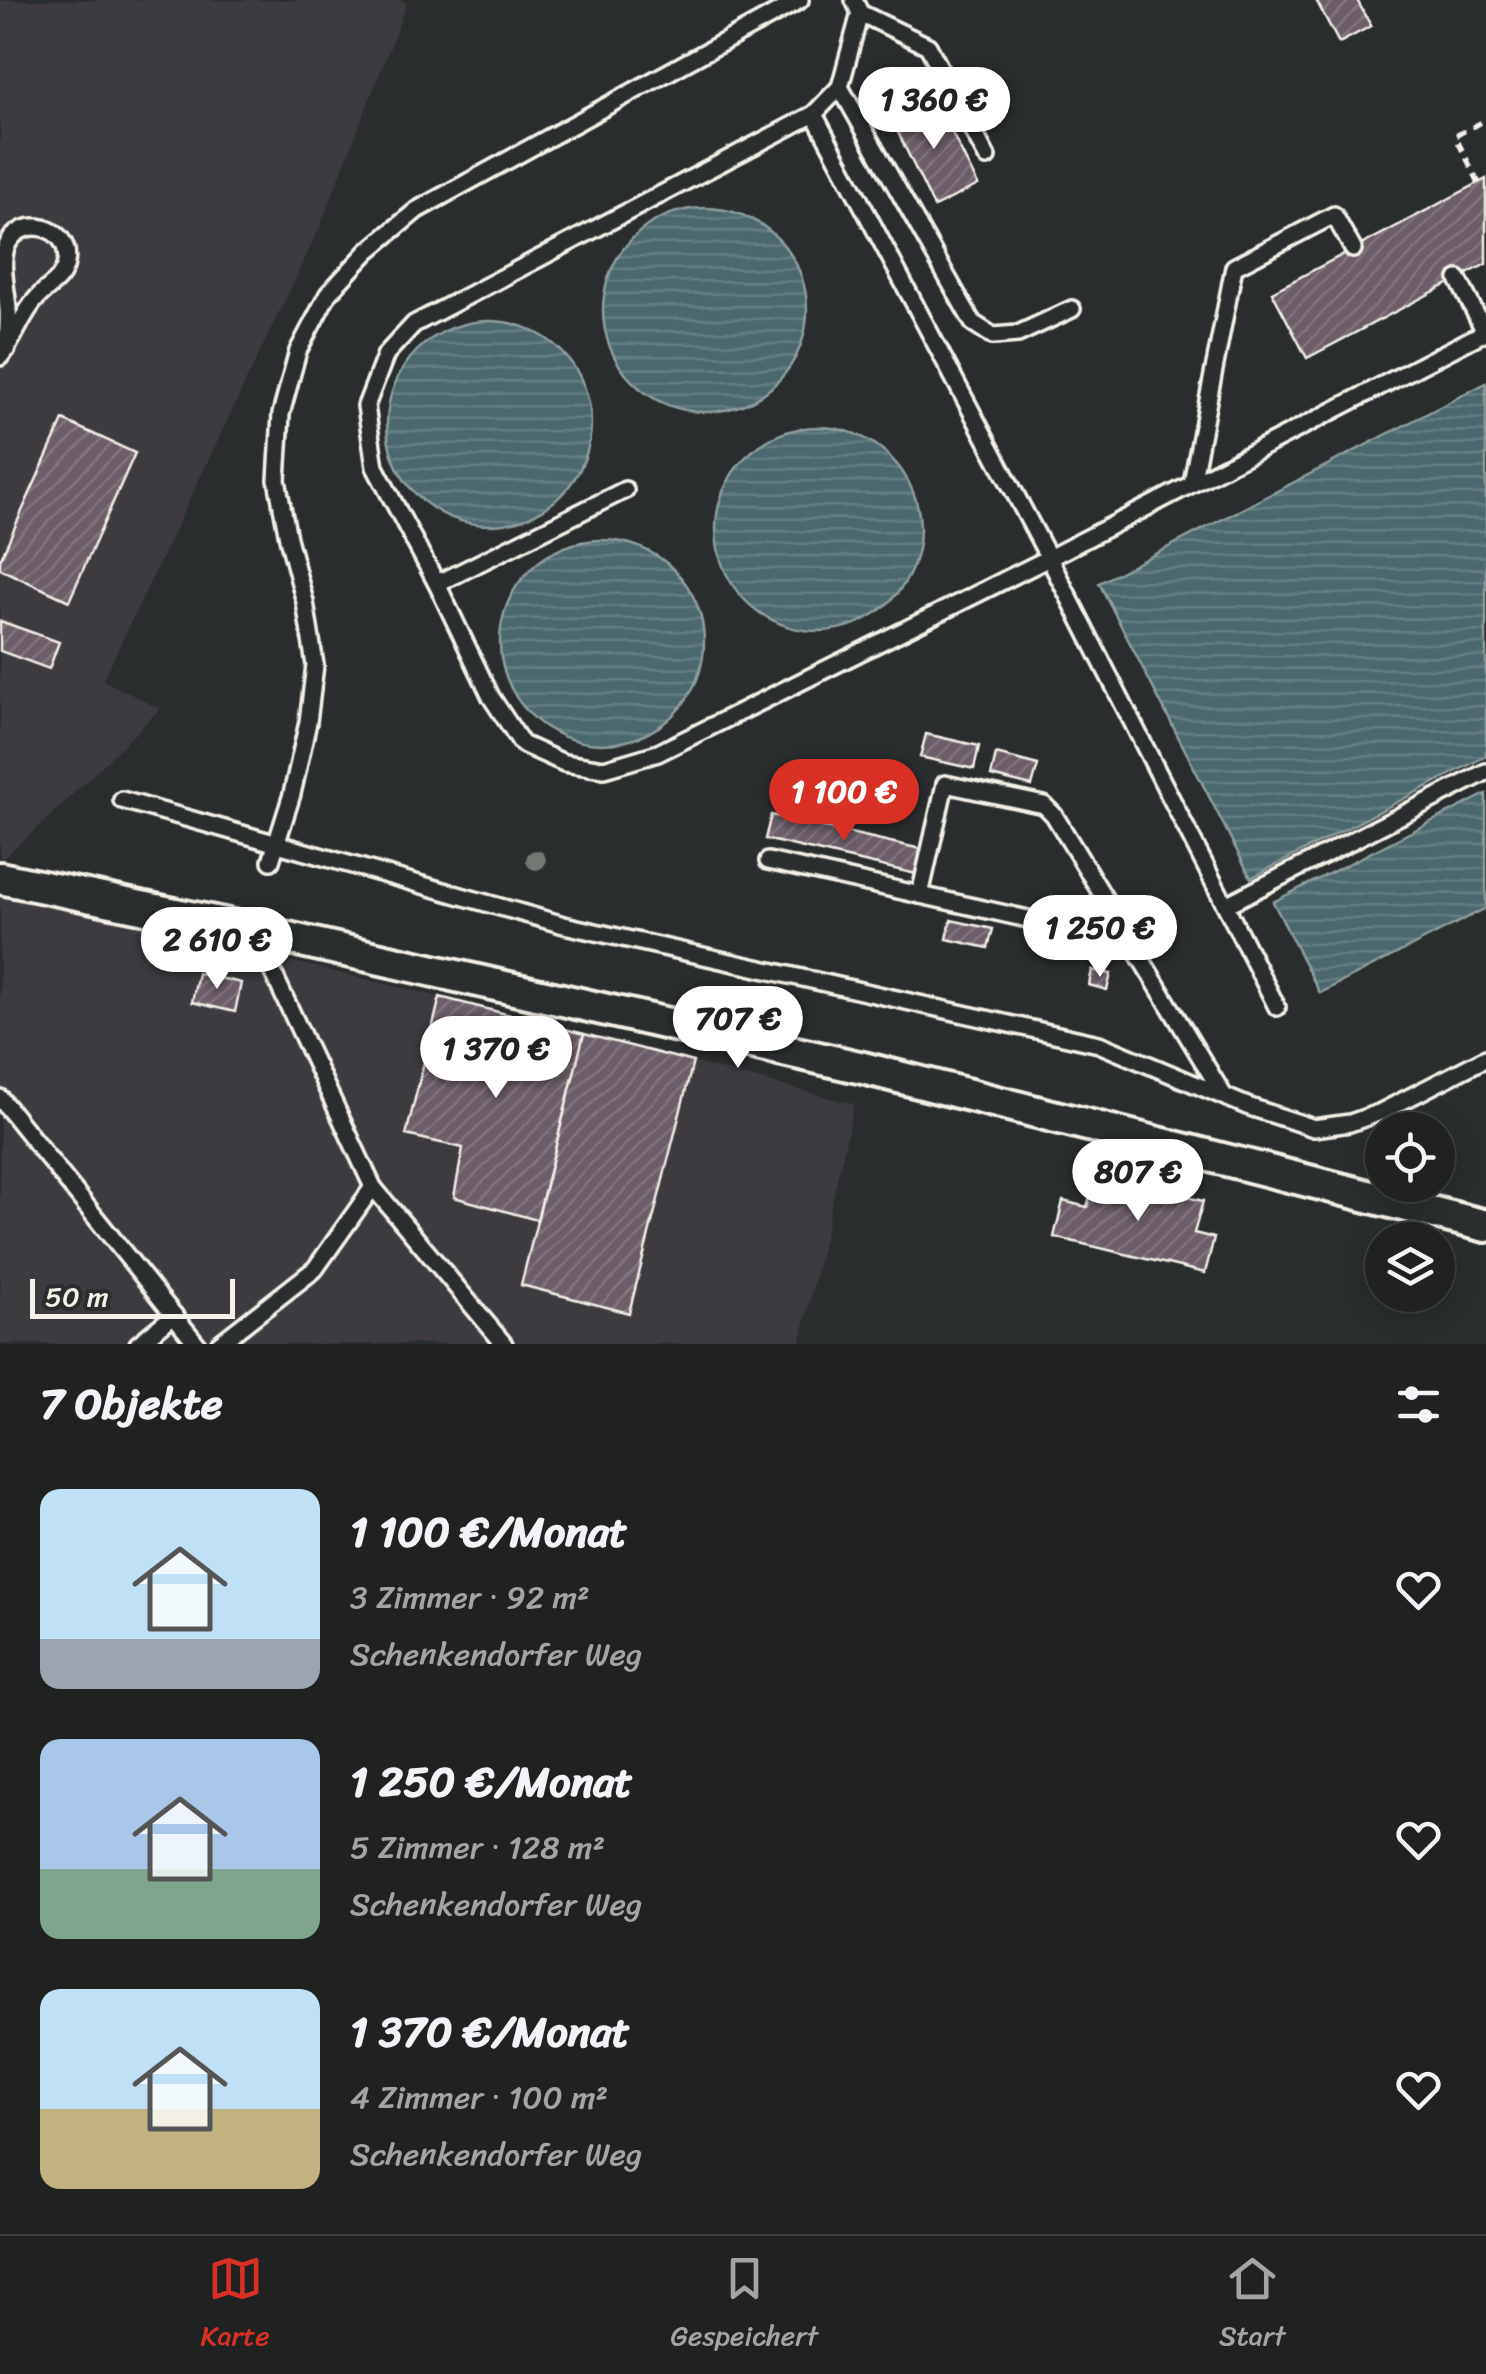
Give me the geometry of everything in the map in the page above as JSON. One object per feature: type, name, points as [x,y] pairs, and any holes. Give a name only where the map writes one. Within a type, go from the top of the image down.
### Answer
[{"type":"street","points":[[0,878],[253,930],[862,1068],[1486,1226]]},
{"type":"lane","points":[[271,861],[292,794],[308,722],[315,666],[305,602],[277,480],[281,414],[298,351],[328,294],[416,210],[800,0]]},
{"type":"lane","points":[[987,157],[928,46],[857,6],[840,88],[814,114],[414,324],[386,354],[366,406],[375,466],[491,697],[522,744],[564,763],[604,769],[658,753],[1049,558],[1485,332],[1458,279]]},
{"type":"lane","points":[[840,88],[972,323],[993,336],[1018,334],[1072,309]]},
{"type":"lane","points":[[814,114],[1049,558],[1278,1007]]},
{"type":"lane","points":[[1192,483],[1234,267],[1334,216],[1353,249]]},
{"type":"lane","points":[[39,225],[54,232],[64,244],[67,261],[60,279],[38,298],[4,353],[8,311],[4,251],[11,237],[23,228],[39,225]]},
{"type":"lane","points":[[436,584],[625,490]]},
{"type":"lane","points":[[1226,905],[1486,772]]},
{"type":"lane","points":[[920,895],[945,784],[1044,805],[1224,1096]]},
{"type":"lane","points":[[122,800],[564,925],[1099,1044],[1314,1128],[1350,1124],[1381,1112],[1486,1058]]},
{"type":"lane","points":[[768,861],[1131,942]]},
{"type":"lane","points":[[253,930],[373,1188],[504,1344]]},
{"type":"lane","points":[[0,1098],[196,1344]]},
{"type":"lane","points":[[219,1344],[315,1269],[373,1188]]},
{"type":"lane","points":[[138,1344],[174,1315]]},
{"type":"path","points":[[1479,183],[1455,136],[1486,120]]},
{"type":"shaded area","points":[[0,0],[407,3],[320,227],[103,680],[160,709],[3,858],[0,857]]},
{"type":"shaded area","points":[[0,892],[440,997],[854,1104],[800,1344],[0,1344]]},
{"type":"water","points":[[705,208],[744,216],[777,238],[799,271],[807,310],[799,349],[777,382],[744,404],[705,412],[666,404],[633,382],[611,349],[603,310],[611,271],[633,238],[666,216]]},
{"type":"water","points":[[489,321],[528,329],[561,351],[583,384],[591,423],[583,462],[561,495],[528,517],[489,525],[450,517],[417,495],[395,462],[387,423],[395,384],[417,351],[450,329]]},
{"type":"water","points":[[1486,383],[1486,756],[1251,878],[1099,583]]},
{"type":"water","points":[[818,427],[857,435],[890,457],[912,490],[920,529],[912,568],[890,601],[857,623],[818,631],[779,623],[746,601],[724,568],[716,529],[724,490],[746,457],[779,435]]},
{"type":"water","points":[[602,540],[641,548],[674,570],[696,603],[704,642],[696,681],[674,714],[641,736],[602,744],[563,736],[530,714],[508,681],[500,642],[508,603],[530,570],[563,548]]},
{"type":"water","points":[[1486,794],[1486,908],[1320,993],[1273,902]]},
{"type":"building","points":[[1316,0],[1357,0],[1371,26],[1339,43]]},
{"type":"building","points":[[934,97],[978,185],[934,207],[891,118]]},
{"type":"building","points":[[1486,179],[1486,264],[1307,358],[1272,292]]},
{"type":"building","points":[[63,420],[135,453],[69,601],[0,569],[0,560]]},
{"type":"building","points":[[0,621],[59,642],[49,669],[0,651]]},
{"type":"building","points":[[926,734],[979,746],[974,769],[920,757]]},
{"type":"building","points":[[996,754],[1038,765],[1032,786],[991,776]]},
{"type":"building","points":[[771,815],[921,849],[916,874],[765,839]]},
{"type":"building","points":[[951,920],[993,929],[988,948],[947,939]]},
{"type":"building","points":[[1092,970],[1111,974],[1107,990],[1089,985]]},
{"type":"building","points":[[198,973],[241,983],[235,1012],[192,1002]]},
{"type":"building","points":[[440,997],[584,1034],[537,1220],[454,1197],[463,1148],[406,1135]]},
{"type":"building","points":[[584,1034],[693,1062],[629,1313],[521,1285]]},
{"type":"building","points":[[1096,1175],[1203,1201],[1194,1233],[1214,1238],[1205,1273],[1054,1237],[1063,1201],[1087,1207]]}]
